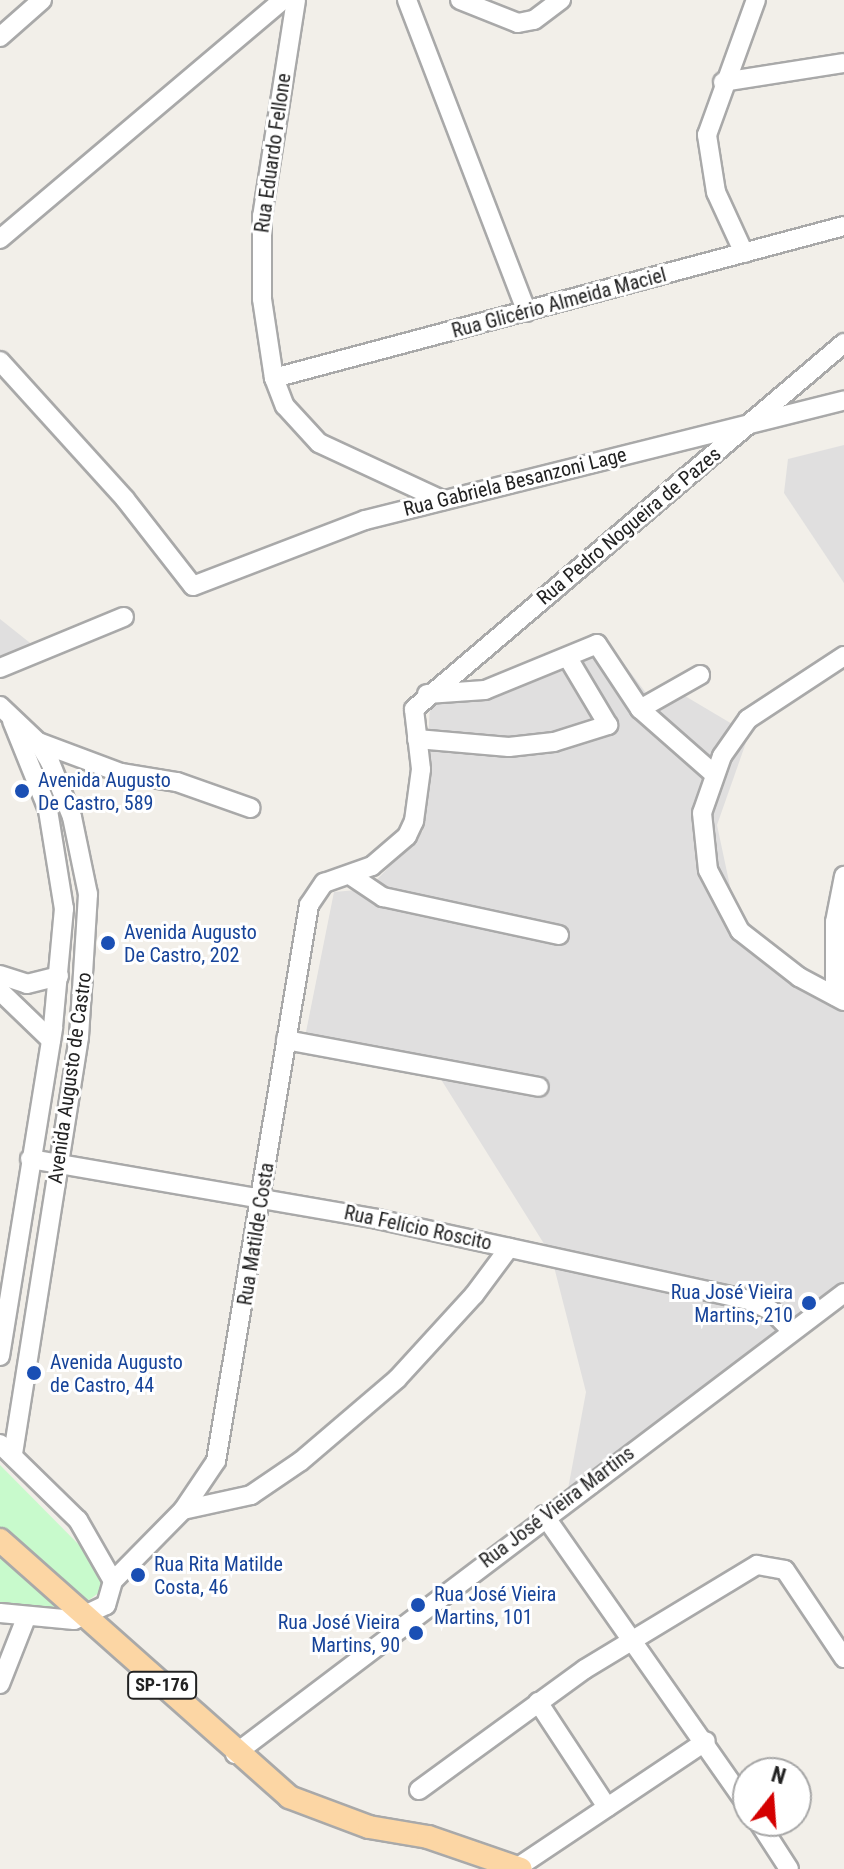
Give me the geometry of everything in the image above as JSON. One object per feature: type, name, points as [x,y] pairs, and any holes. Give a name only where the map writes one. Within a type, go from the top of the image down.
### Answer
[{"type":"main road","name":"SP-176","points":[[0,1540],[89,1616],[235,1754],[289,1797],[327,1814],[428,1837],[520,1868]]},
{"type":"street","points":[[0,37],[42,0]]},
{"type":"street","points":[[0,239],[283,0]]},
{"type":"street","name":"Rua Eduardo Fellone","points":[[296,0],[261,229],[262,299],[274,378],[285,406],[319,443],[442,500]]},
{"type":"street","points":[[407,0],[527,312]]},
{"type":"street","points":[[470,3],[518,23],[542,15],[561,0]]},
{"type":"street","points":[[744,253],[707,157],[707,135],[723,82],[756,0]]},
{"type":"street","points":[[723,82],[844,63]]},
{"type":"street","name":"Rua Glicério Almeida Maciel","points":[[274,378],[844,226]]},
{"type":"street","name":"Rua Pedro Nogueira de Pazes","points":[[414,709],[427,694],[752,424],[844,343]]},
{"type":"street","name":"Rua Gabriela Besanzoni Lage","points":[[0,361],[125,499],[193,586],[323,535],[442,500],[844,401]]},
{"type":"street","points":[[0,668],[124,617]]},
{"type":"street","points":[[427,694],[485,690],[597,644],[640,709],[714,774]]},
{"type":"street","points":[[840,999],[773,959],[740,931],[719,899],[708,870],[702,813],[714,774],[748,719],[844,656]]},
{"type":"street","points":[[417,739],[509,747],[554,742],[608,725],[568,658]]},
{"type":"street","points":[[640,709],[700,675]]},
{"type":"street","name":"Rua Matilde Costa","points":[[89,1616],[106,1605],[113,1581],[183,1510],[216,1461],[225,1432],[309,905],[324,883],[353,877],[407,836],[414,821],[421,769],[414,709]]},
{"type":"street","name":"Avenida Augusto de Castro","points":[[6,714],[38,742],[63,788],[88,894],[79,1037],[6,1448]]},
{"type":"street","name":"Avenida Augusto de Castro","points":[[1,1352],[51,1040],[59,976],[62,869],[48,810],[6,714]]},
{"type":"street","points":[[38,742],[121,773],[177,782],[251,808]]},
{"type":"street","points":[[840,999],[835,922],[844,876]]},
{"type":"street","points":[[353,877],[383,897],[559,935]]},
{"type":"street","points":[[0,975],[27,984],[59,976]]},
{"type":"street","points":[[0,991],[51,1040]]},
{"type":"street","points":[[286,1040],[539,1087]]},
{"type":"street","name":"Rua Felício Roscito","points":[[30,1159],[261,1197],[749,1300],[772,1311],[792,1331]]},
{"type":"street","points":[[183,1510],[251,1495],[301,1461],[397,1379],[474,1295],[509,1248]]},
{"type":"street","name":"Rua José Vieira Martins","points":[[235,1754],[544,1515],[844,1293]]},
{"type":"street","points":[[1,1352],[25,1354]]},
{"type":"street","points":[[6,1448],[78,1520],[113,1581]]},
{"type":"street","points":[[544,1515],[636,1641],[732,1781]]},
{"type":"street","points":[[419,1790],[538,1702],[757,1565],[771,1565],[785,1570],[844,1658]]},
{"type":"street","points":[[0,1613],[26,1618],[89,1616]]},
{"type":"street","points":[[0,1684],[26,1618]]},
{"type":"street","points":[[538,1702],[607,1807]]},
{"type":"street","points":[[520,1868],[706,1741]]},
{"type":"street","points":[[768,1837],[789,1869]]},
{"type":"shaded area","points":[[844,445],[844,583],[784,493],[788,459]]},
{"type":"shaded area","points":[[0,619],[44,654],[0,667]]},
{"type":"shaded area","points":[[602,635],[659,710],[685,696],[749,734],[717,825],[734,905],[781,961],[844,997],[844,1307],[563,1516],[586,1392],[551,1255],[432,1065],[306,1032],[334,892],[368,889],[423,831],[430,705],[439,695]]},
{"type":"green space","points":[[0,1465],[96,1562],[105,1578],[100,1592],[86,1602],[34,1613],[0,1602]]},
{"type":"place","name":"Avenida Augusto De Castro, 589","points":[[22,791]]},
{"type":"place","name":"Avenida Augusto De Castro, 202","points":[[108,943]]},
{"type":"place","name":"Rua José Vieira Martins, 210","points":[[809,1303]]},
{"type":"place","name":"Avenida Augusto de Castro, 44","points":[[34,1373]]},
{"type":"place","name":"Rua Rita Matilde Costa, 46","points":[[138,1575]]},
{"type":"place","name":"Rua José Vieira Martins, 101","points":[[418,1605]]},
{"type":"place","name":"Rua José Vieira Martins, 90","points":[[416,1633]]}]
